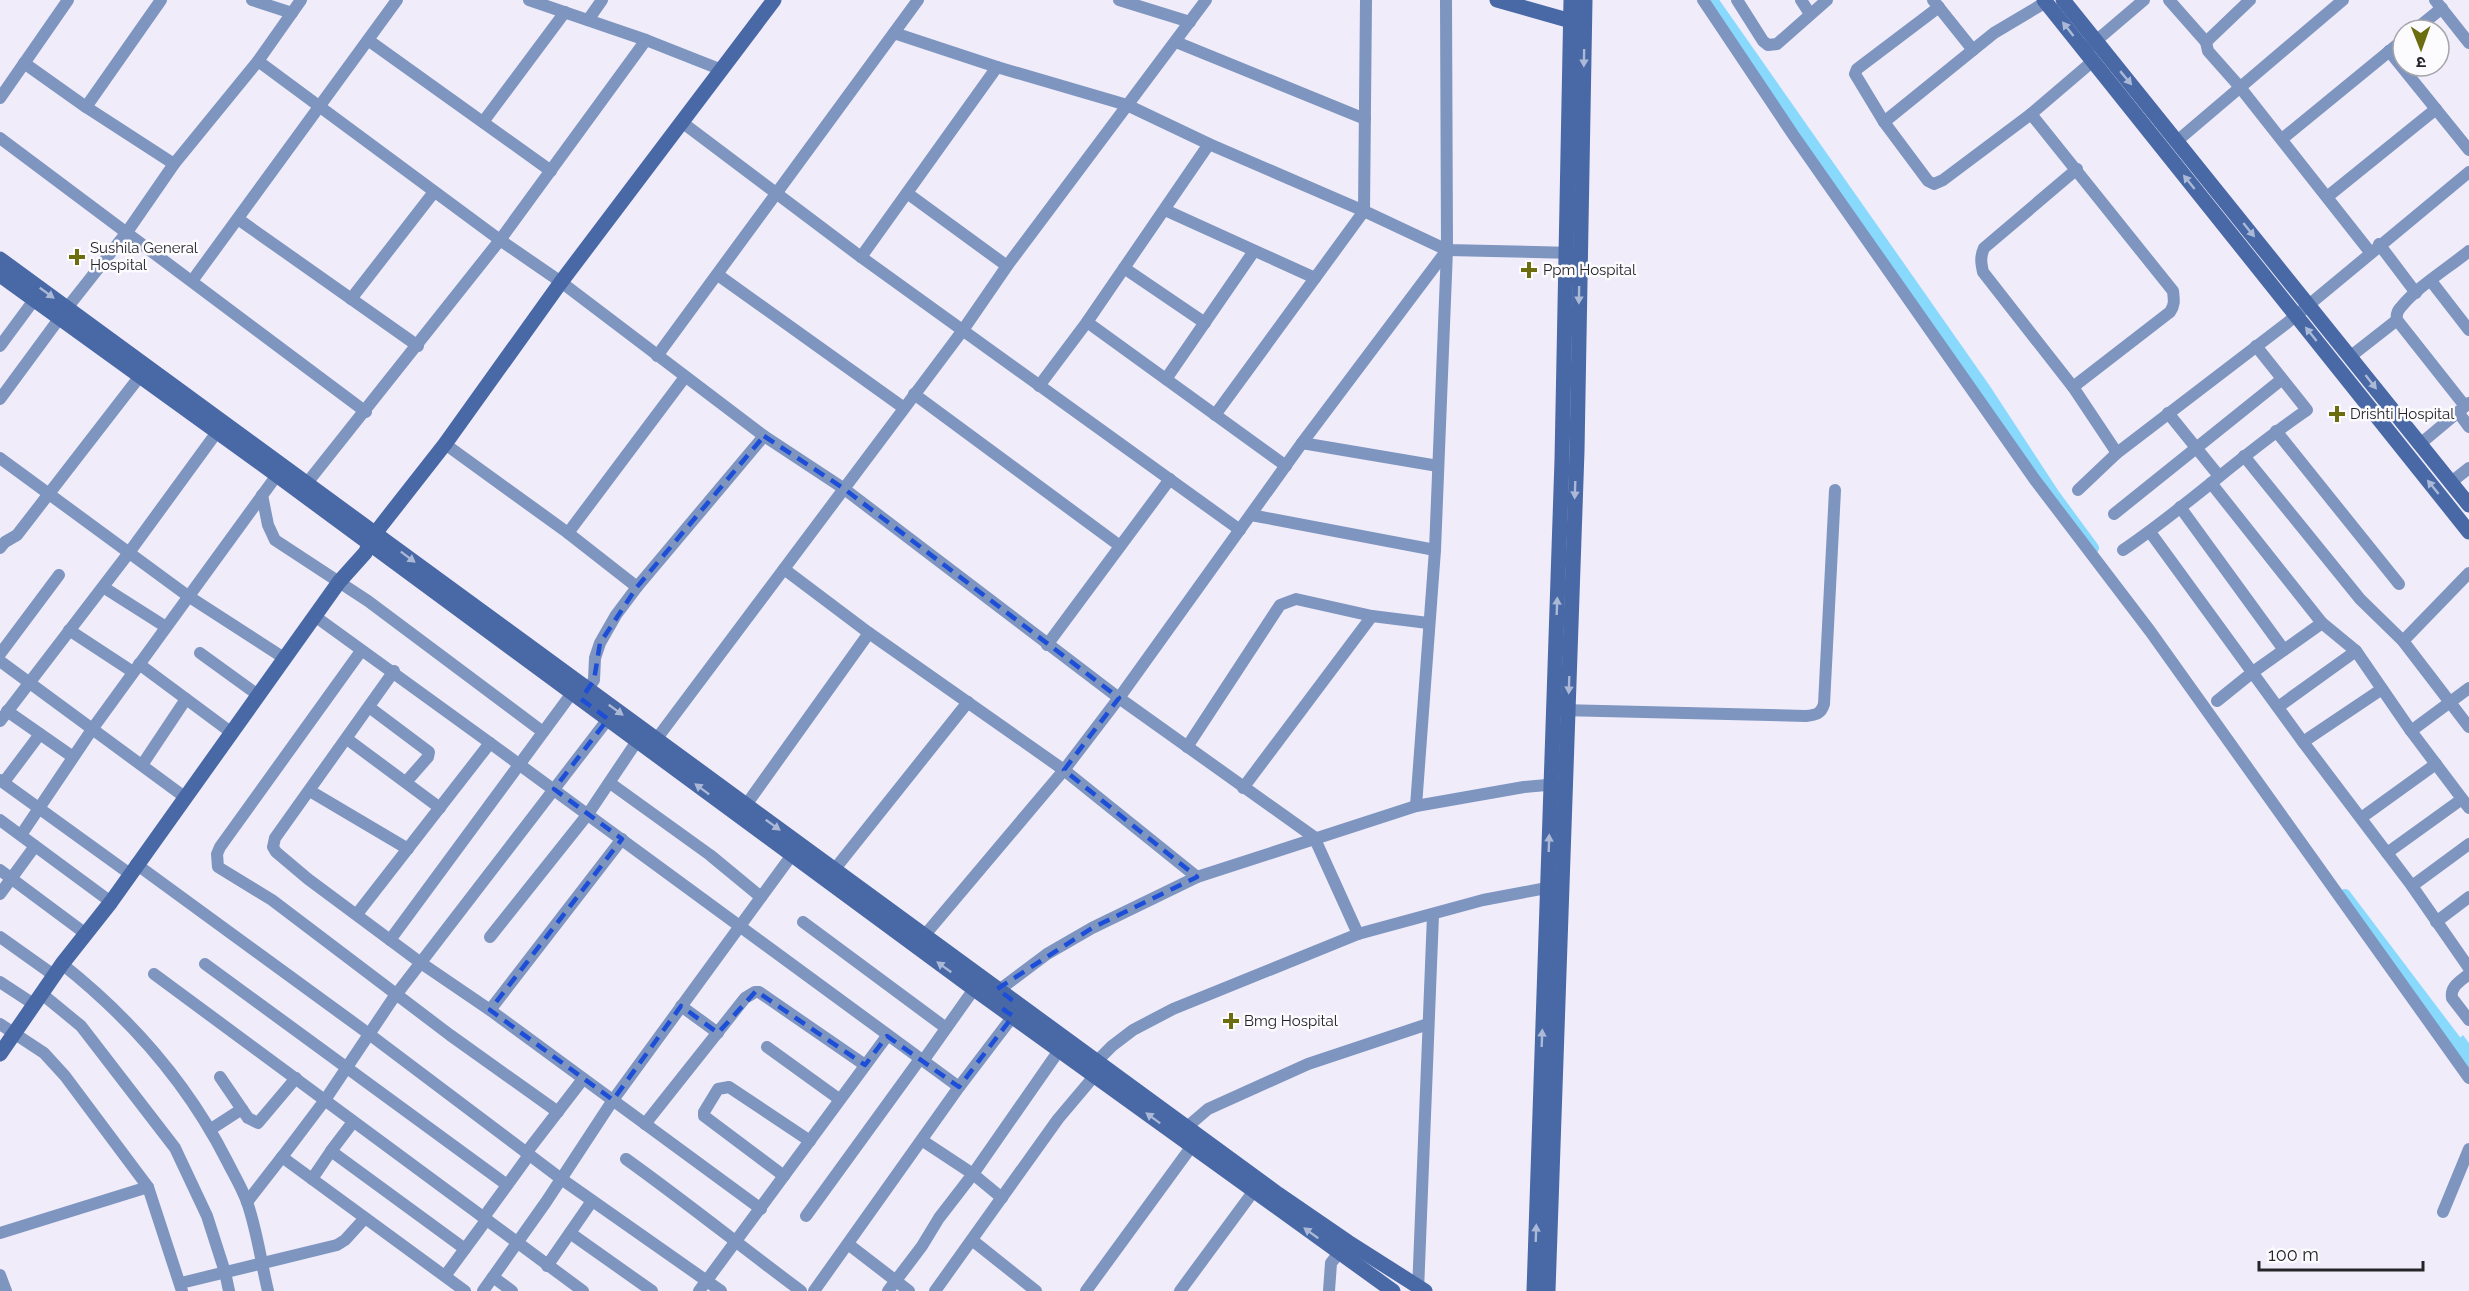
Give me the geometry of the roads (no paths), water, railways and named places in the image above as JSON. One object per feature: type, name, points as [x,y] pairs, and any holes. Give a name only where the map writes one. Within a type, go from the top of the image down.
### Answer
[{"type":"street","points":[[0,98],[68,0]]},
{"type":"street","points":[[86,107],[161,0]]},
{"type":"street","points":[[252,0],[292,13]]},
{"type":"street","points":[[0,399],[63,313],[127,232],[174,164],[258,61],[301,0]]},
{"type":"street","points":[[192,281],[397,0]]},
{"type":"street","points":[[528,0],[646,40],[722,70]]},
{"type":"street","points":[[588,20],[602,0]]},
{"type":"street","points":[[0,1054],[58,970],[111,902],[339,582],[445,444],[561,282],[774,0]]},
{"type":"street","points":[[657,356],[918,0]]},
{"type":"street","points":[[1119,0],[1190,22]]},
{"type":"street","points":[[490,937],[610,783],[647,743],[784,569],[1206,0]]},
{"type":"street","points":[[1215,415],[1364,211],[1366,0]]},
{"type":"street","points":[[1416,806],[1435,550],[1447,250],[1446,0]]},
{"type":"street","points":[[1497,0],[1577,23]]},
{"type":"street","points":[[1534,1291],[1547,888],[1558,784],[1561,710],[1574,253],[1577,23],[1571,0]]},
{"type":"street","points":[[1577,23],[1585,0]]},
{"type":"street","points":[[1703,0],[1794,136],[2022,461],[2150,631],[2469,1078]]},
{"type":"street","points":[[1737,0],[1763,41],[1768,45],[1777,44],[1827,0]]},
{"type":"street","points":[[1801,0],[1810,14]]},
{"type":"street","points":[[2063,0],[2091,51],[2296,315],[2469,532]]},
{"type":"street","points":[[2169,0],[2206,42],[2208,51],[2239,86],[2327,197],[2416,293]]},
{"type":"street","points":[[2206,42],[2250,0]]},
{"type":"street","points":[[2177,141],[2343,0]]},
{"type":"street","points":[[1884,122],[1994,33],[2045,1],[2177,141],[2469,505]]},
{"type":"street","points":[[1973,50],[1936,3],[1857,69],[1856,78],[1884,122],[1928,181],[1934,184],[1943,180],[2031,114],[2135,3]]},
{"type":"street","points":[[2426,18],[2438,4],[2469,43]]},
{"type":"street","points":[[483,122],[565,12]]},
{"type":"street","points":[[894,33],[997,67],[1127,105],[1447,250],[1574,253]]},
{"type":"street","points":[[368,40],[551,171]]},
{"type":"street","points":[[307,483],[366,412],[500,240],[646,40]]},
{"type":"street","points":[[1176,42],[1365,119]]},
{"type":"street","points":[[2282,140],[2390,51],[2469,150]]},
{"type":"street","points":[[258,61],[434,192],[561,282],[764,436],[843,488],[1119,698],[1314,837],[1358,934]]},
{"type":"street","points":[[24,63],[86,107],[174,164]]},
{"type":"street","points":[[861,257],[997,67]]},
{"type":"street","points":[[2327,197],[2436,109]]},
{"type":"street","points":[[2031,114],[2173,291],[2174,299],[2170,312],[2073,387]]},
{"type":"street","points":[[683,123],[861,257],[1240,530]]},
{"type":"street","points":[[0,138],[366,412]]},
{"type":"street","points":[[1039,386],[1087,322],[1209,144]]},
{"type":"street","points":[[2077,169],[1984,248],[1980,256],[1983,272],[2073,387],[2117,453]]},
{"type":"street","points":[[2078,490],[2117,453],[2296,315],[2468,173]]},
{"type":"street","points":[[351,299],[434,192]]},
{"type":"street","points":[[907,193],[1007,266]]},
{"type":"street","points":[[1165,210],[1315,278]]},
{"type":"street","points":[[237,219],[418,346]]},
{"type":"street","points":[[924,936],[1064,770],[1119,698],[1302,443],[1447,250]]},
{"type":"street","points":[[1166,380],[1254,251]]},
{"type":"street","points":[[2351,356],[2397,320],[2399,308],[2416,293],[2469,252]]},
{"type":"street","points":[[0,259],[140,376],[277,475],[373,539],[580,694],[795,850],[974,989],[1007,1004],[1193,1136],[1343,1248],[1393,1291]]},
{"type":"street","points":[[1124,268],[1205,323]]},
{"type":"street","points":[[0,275],[34,300],[63,313],[307,483],[373,539]]},
{"type":"street","points":[[718,275],[904,408]]},
{"type":"street","points":[[2432,281],[2469,330]]},
{"type":"street","points":[[0,346],[34,300]]},
{"type":"street","points":[[2397,320],[2464,407],[2469,427]]},
{"type":"street","points":[[1087,322],[1286,466]]},
{"type":"street","points":[[2123,550],[2150,532],[2276,431],[2307,411],[2256,346]]},
{"type":"street","points":[[0,548],[17,535],[140,376]]},
{"type":"street","points":[[568,533],[685,377]]},
{"type":"street","points":[[2114,514],[2281,380]]},
{"type":"street","points":[[914,394],[1120,546]]},
{"type":"street","points":[[2420,444],[2464,407]]},
{"type":"street","points":[[2168,413],[2197,448],[2215,479],[2322,623],[2356,651],[2410,731],[2465,803],[2387,853]]},
{"type":"street","points":[[2276,431],[2399,584]]},
{"type":"street","points":[[73,758],[40,734],[4,716],[128,554],[217,432]]},
{"type":"street","points":[[390,940],[543,732],[594,680],[595,658],[600,643],[616,615],[764,436]]},
{"type":"street","points":[[1302,443],[1438,466]]},
{"type":"street","points":[[445,444],[568,533],[637,587]]},
{"type":"street","points":[[2244,456],[2360,599],[2403,641],[2469,727]]},
{"type":"street","points":[[0,458],[128,554],[284,658]]},
{"type":"street","points":[[2450,483],[2469,468]]},
{"type":"street","points":[[21,836],[93,728],[277,475]]},
{"type":"street","points":[[1047,645],[1170,479]]},
{"type":"street","points":[[1561,710],[1806,717],[1822,710],[1835,490]]},
{"type":"street","points":[[262,495],[268,525],[275,540],[368,601],[543,732]]},
{"type":"street","points":[[2180,507],[2284,650]]},
{"type":"street","points":[[1251,515],[1435,550]]},
{"type":"street","points":[[2150,532],[2303,742],[2412,886],[2469,968]]},
{"type":"street","points":[[784,569],[868,633],[1064,770],[1197,877]]},
{"type":"street","points":[[2403,641],[2469,573]]},
{"type":"street","points":[[0,654],[59,575]]},
{"type":"street","points":[[103,587],[166,627]]},
{"type":"street","points":[[1187,747],[1280,605],[1296,599],[1372,616],[1428,623]]},
{"type":"street","points":[[1243,788],[1372,616]]},
{"type":"street","points":[[316,617],[361,651],[394,671],[959,1087]]},
{"type":"street","points":[[2217,701],[2253,672],[2322,623]]},
{"type":"street","points":[[69,630],[186,699],[232,733]]},
{"type":"street","points":[[746,805],[868,633]]},
{"type":"street","points":[[361,651],[220,847],[216,863],[221,871],[272,900],[398,993],[450,1035],[558,1112]]},
{"type":"street","points":[[2278,707],[2356,651]]},
{"type":"street","points":[[200,653],[258,695]]},
{"type":"street","points":[[0,661],[186,798]]},
{"type":"street","points":[[394,671],[276,838],[273,847],[276,852],[308,879],[421,963],[490,1010],[761,1209]]},
{"type":"street","points":[[2410,731],[2469,688]]},
{"type":"street","points":[[2303,742],[2382,689]]},
{"type":"street","points":[[580,694],[608,719],[746,805],[795,850],[834,870],[924,936],[1060,1049],[1096,1067]]},
{"type":"street","points":[[142,765],[186,699]]},
{"type":"street","points":[[834,870],[968,702]]},
{"type":"street","points":[[369,707],[428,749],[428,757],[406,782]]},
{"type":"street","points":[[247,1202],[325,1100],[398,993],[608,719]]},
{"type":"street","points":[[40,734],[2,781],[39,809],[133,869],[369,1034],[703,1286],[721,1291]]},
{"type":"street","points":[[347,738],[440,808]]},
{"type":"street","points":[[357,914],[490,743]]},
{"type":"street","points":[[2361,818],[2436,764]]},
{"type":"street","points":[[610,783],[710,855],[761,897]]},
{"type":"street","points":[[814,1291],[923,1141],[959,1087],[1007,1004],[1047,954],[1092,927],[1197,877],[1314,837],[1416,806],[1524,787],[1558,784]]},
{"type":"street","points":[[1548,1291],[1563,885],[1558,784]]},
{"type":"street","points":[[310,791],[408,849]]},
{"type":"street","points":[[0,820],[111,902]]},
{"type":"street","points":[[490,1010],[622,839]]},
{"type":"street","points":[[2412,886],[2469,844]]},
{"type":"street","points":[[0,894],[35,846]]},
{"type":"street","points":[[483,1291],[516,1241],[546,1202],[613,1100],[795,850]]},
{"type":"street","points":[[0,870],[86,934]]},
{"type":"street","points":[[935,1291],[1096,1067],[1112,1046],[1133,1030],[1173,1009],[1358,934],[1483,900],[1563,885]]},
{"type":"street","points":[[2436,922],[2469,897]]},
{"type":"street","points":[[1193,1136],[1253,1192],[1343,1248],[1421,1289],[1433,915]]},
{"type":"street","points":[[802,922],[946,1028]]},
{"type":"street","points":[[0,937],[95,991],[178,1080],[211,1129],[247,1202],[268,1291]]},
{"type":"street","points":[[204,964],[507,1185]]},
{"type":"street","points":[[154,974],[583,1291]]},
{"type":"street","points":[[2469,974],[2453,988],[2452,994],[2452,998],[2469,1020]]},
{"type":"street","points":[[0,982],[38,1000],[81,1026],[148,1109],[175,1148],[207,1216],[229,1291]]},
{"type":"street","points":[[806,1216],[974,989]]},
{"type":"street","points":[[645,1124],[746,998],[754,992],[759,992],[865,1065]]},
{"type":"street","points":[[681,1006],[718,1033]]},
{"type":"street","points":[[0,1024],[44,1053],[65,1076],[148,1187],[182,1287],[225,1272],[337,1245],[345,1240],[365,1218]]},
{"type":"street","points":[[1086,1291],[1193,1136],[1195,1118],[1308,1064],[1428,1024]]},
{"type":"street","points":[[703,1286],[887,1036]]},
{"type":"street","points":[[767,1047],[839,1099]]},
{"type":"street","points":[[888,1291],[1060,1049]]},
{"type":"street","points":[[220,1077],[254,1122],[260,1122],[296,1078]]},
{"type":"street","points":[[445,1276],[528,1154],[583,1079]]},
{"type":"street","points":[[784,1176],[704,1116],[704,1112],[718,1089],[729,1087],[810,1141]]},
{"type":"street","points":[[211,1129],[242,1109]]},
{"type":"street","points":[[312,1179],[353,1122]]},
{"type":"street","points":[[923,1141],[973,1174],[1002,1198]]},
{"type":"street","points":[[2443,1212],[2469,1149]]},
{"type":"street","points":[[331,1151],[465,1249]]},
{"type":"street","points":[[282,1157],[465,1291]]},
{"type":"street","points":[[627,1160],[691,1205],[735,1242],[801,1291]]},
{"type":"street","points":[[0,1233],[148,1187]]},
{"type":"street","points":[[1180,1291],[1253,1192]]},
{"type":"street","points":[[548,1266],[591,1201]]},
{"type":"street","points":[[570,1233],[652,1291]]},
{"type":"street","points":[[972,1240],[1036,1291]]},
{"type":"street","points":[[848,1244],[909,1291]]},
{"type":"street","points":[[1329,1291],[1331,1263],[1343,1248]]},
{"type":"street","points":[[0,1275],[6,1291]]},
{"type":"street","points":[[493,1277],[512,1291]]},
{"type":"water","points":[[2463,1035],[2469,1043],[2469,1077],[2451,1046]]},
{"type":"waterway","points":[[1712,0],[2093,548]]},
{"type":"waterway","points":[[2345,895],[2469,1059]]},
{"type":"place","name":"Sushila General Hospital","points":[[77,257]]},
{"type":"place","name":"Ppm Hospital","points":[[1529,270]]},
{"type":"place","name":"Drishti Hospital","points":[[2337,414]]},
{"type":"place","name":"Bmg Hospital","points":[[1231,1021]]}]
